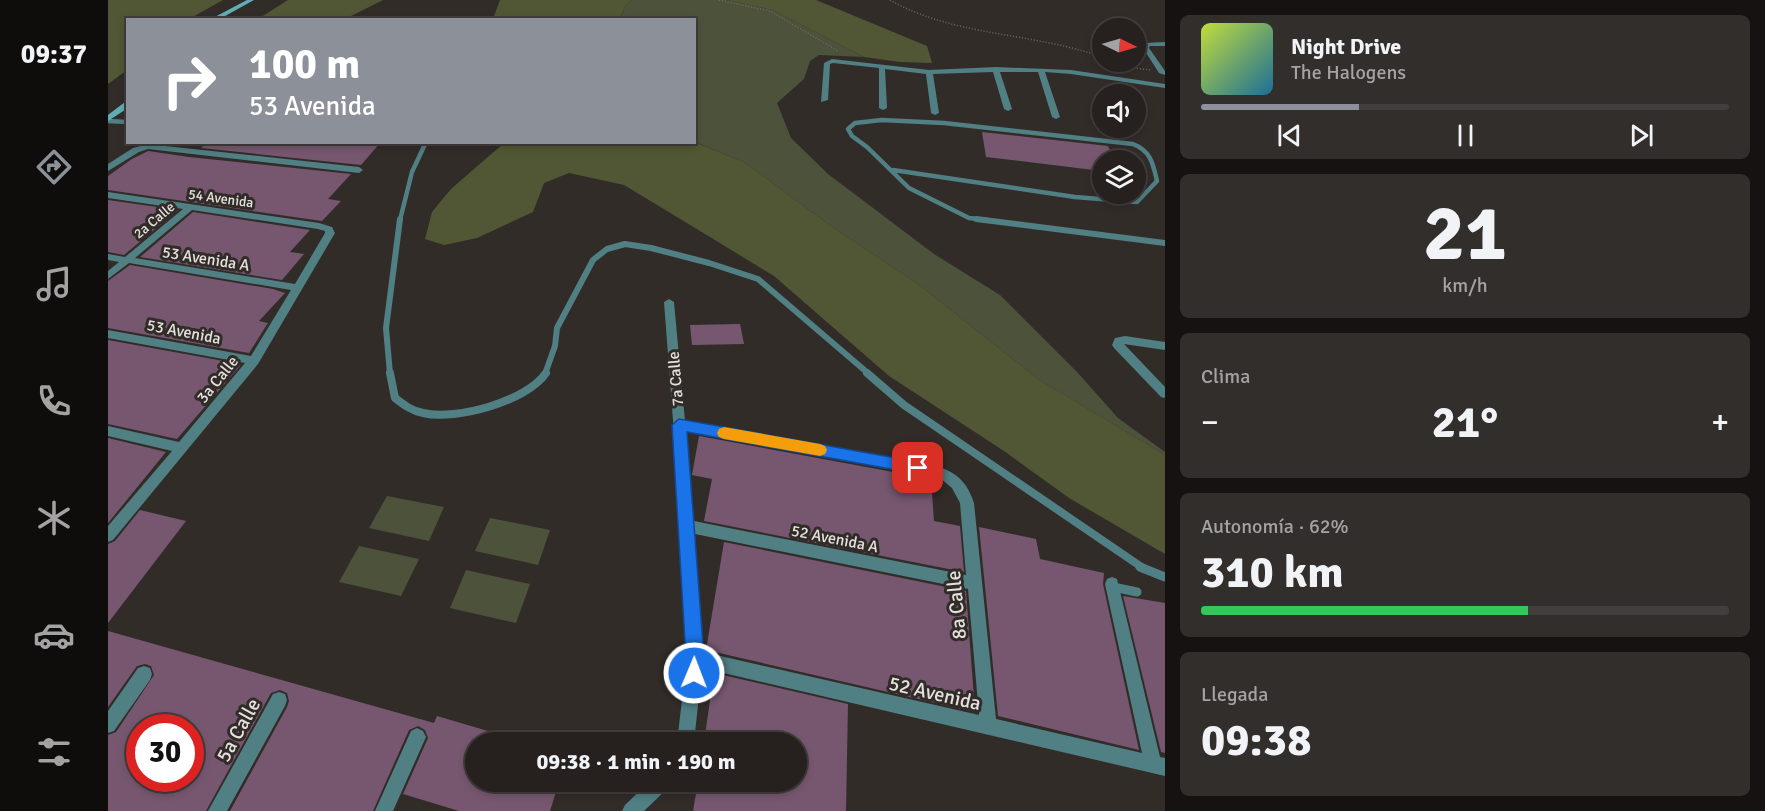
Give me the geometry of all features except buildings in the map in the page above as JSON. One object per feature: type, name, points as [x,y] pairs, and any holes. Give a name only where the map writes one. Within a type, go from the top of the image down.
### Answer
[{"type":"main road","points":[[216,18],[251,0]]},
{"type":"main road","points":[[108,120],[126,106]]},
{"type":"street","points":[[1163,72],[1147,44],[1165,44]]},
{"type":"street","points":[[1152,56],[1165,58]]},
{"type":"street","points":[[824,100],[827,63],[838,61],[929,72],[996,69],[1071,72],[1165,86]]},
{"type":"street","points":[[882,67],[883,108]]},
{"type":"street","points":[[996,69],[1008,109]]},
{"type":"street","points":[[1041,70],[1056,117]]},
{"type":"street","points":[[929,72],[935,113]]},
{"type":"street","points":[[108,168],[129,154],[156,144]]},
{"type":"street","points":[[146,146],[359,170]]},
{"type":"street","name":"54 Avenida","points":[[108,195],[329,229]]},
{"type":"street","name":"2a Calle","points":[[108,276],[190,207]]},
{"type":"street","name":"3a Calle","points":[[108,536],[254,361],[329,236],[329,229]]},
{"type":"street","name":"53 Avenida A","points":[[108,257],[299,288]]},
{"type":"street","name":"7a Calle","points":[[669,302],[688,526],[695,658],[686,732]]},
{"type":"street","name":"53 Avenida","points":[[108,334],[254,361]]},
{"type":"street","points":[[1165,346],[1125,340],[1119,341],[1118,345],[1165,394]]},
{"type":"street","name":"8a Calle","points":[[679,425],[939,472],[957,482],[964,492],[967,503],[988,727]]},
{"type":"street","points":[[108,431],[183,448]]},
{"type":"street","name":"52 Avenida A","points":[[688,526],[976,584]]},
{"type":"street","points":[[1113,586],[1159,766]]},
{"type":"street","name":"52 Avenida","points":[[695,658],[1159,766]]},
{"type":"street","points":[[108,725],[144,674]]},
{"type":"street","name":"5a Calle","points":[[217,811],[279,700]]},
{"type":"street","points":[[389,810],[417,737]]},
{"type":"street","points":[[631,811],[651,792]]},
{"type":"lane","points":[[108,120],[126,123]]},
{"type":"lane","points":[[893,170],[936,173],[1006,188],[1129,202],[1141,201],[1157,181],[1149,152],[1144,147],[1133,144],[944,123],[892,120],[855,123],[848,129],[852,136],[893,170],[909,188],[969,218],[1165,243]]},
{"type":"lane","points":[[425,144],[412,172],[401,211],[386,328],[395,398],[408,408],[425,414],[460,413],[491,406],[527,391],[545,375],[555,346],[557,328],[594,260],[607,249],[625,244],[651,248],[758,279],[808,325],[904,405],[1136,565],[1165,577]]},
{"type":"lane","points":[[1113,586],[1137,592]]},
{"type":"path","points":[[719,0],[770,11],[842,53]]},
{"type":"path","points":[[890,0],[903,9],[932,20],[1048,41],[1092,54]]},
{"type":"path","points":[[1146,70],[1163,72]]},
{"type":"green space","points":[[108,0],[223,0],[191,18],[126,18],[126,71],[108,84]]},
{"type":"green space","points":[[288,0],[383,0],[347,18],[260,18]]},
{"type":"green space","points":[[500,0],[632,0],[625,6],[620,18],[493,18]]},
{"type":"green space","points":[[632,0],[727,0],[773,10],[864,57],[819,55],[810,61],[804,79],[777,103],[791,138],[828,174],[934,254],[1000,295],[1078,373],[1118,418],[1165,452],[1165,455],[1038,379],[918,284],[828,224],[744,162],[696,142],[696,18],[621,18],[625,6]]},
{"type":"green space","points":[[727,0],[816,0],[927,46],[932,63],[900,62],[864,57],[773,10]]},
{"type":"green space","points":[[696,143],[744,162],[828,224],[918,284],[1038,379],[1165,455],[1165,554],[1069,498],[1004,451],[889,376],[774,276],[624,185],[569,173],[544,183],[533,212],[477,238],[444,245],[425,239],[432,212],[451,189],[503,144]]},
{"type":"green space","points":[[387,496],[444,507],[429,541],[369,528]]},
{"type":"green space","points":[[490,518],[550,530],[538,565],[475,551]]},
{"type":"green space","points":[[359,546],[419,559],[401,596],[339,582]]},
{"type":"green space","points":[[466,570],[530,584],[516,623],[450,608]]},
{"type":"slow traffic","points":[[724,433],[820,450]]},
{"type":"route","points":[[694,673],[688,526],[679,425],[918,468]]}]
